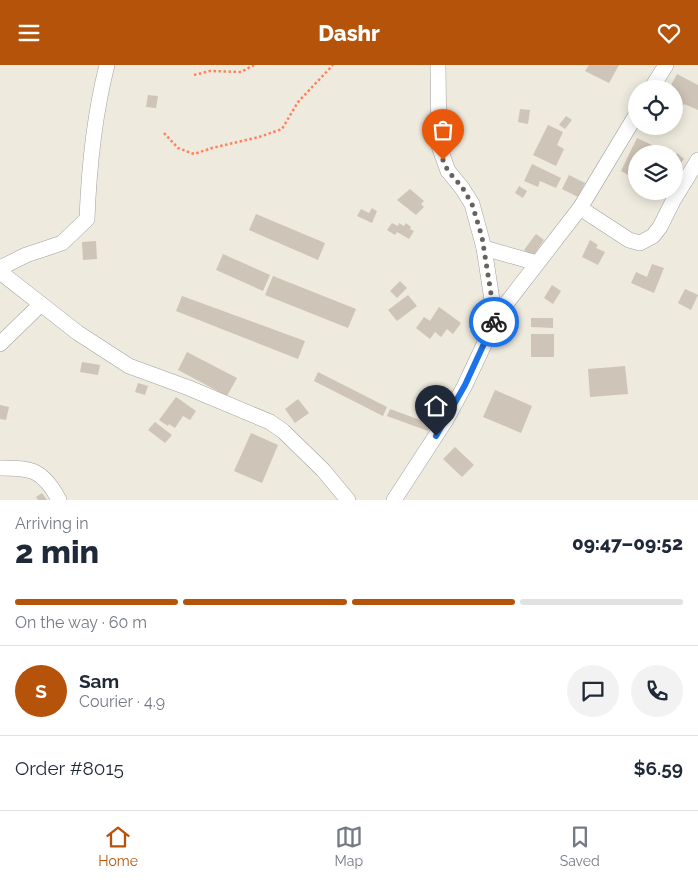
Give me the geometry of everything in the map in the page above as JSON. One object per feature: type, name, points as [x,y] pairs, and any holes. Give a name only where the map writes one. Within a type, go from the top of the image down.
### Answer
[{"type":"street","points":[[0,268],[26,255],[62,243],[87,219],[88,177],[95,117],[107,65]]},
{"type":"street","points":[[438,65],[440,146],[448,171],[462,187],[472,204],[484,248],[492,300],[499,313]]},
{"type":"street","points":[[657,80],[666,65]]},
{"type":"street","points":[[394,500],[446,420],[499,313],[580,208],[628,128]]},
{"type":"street","points":[[580,208],[628,240],[640,243],[653,236],[660,227],[674,199],[698,160]]},
{"type":"street","points":[[484,248],[537,263]]},
{"type":"street","points":[[0,272],[78,333],[129,366],[189,388],[270,422],[283,431],[323,470],[348,500]]},
{"type":"street","points":[[0,344],[41,304]]},
{"type":"street","points":[[0,468],[24,468],[39,473],[53,488],[59,500]]},
{"type":"path","points":[[194,75],[210,71],[241,72],[254,65]]},
{"type":"path","points":[[164,133],[178,148],[194,154],[282,129],[298,102],[333,65]]},
{"type":"building","points":[[589,65],[619,65],[609,83],[585,71]]},
{"type":"building","points":[[677,74],[698,85],[698,110],[684,104],[683,106],[683,80],[674,80]]},
{"type":"building","points":[[148,95],[158,96],[156,108],[146,107]]},
{"type":"building","points":[[520,109],[530,110],[528,124],[518,122]]},
{"type":"building","points":[[566,116],[572,120],[565,129],[559,125]]},
{"type":"building","points":[[548,125],[563,132],[557,145],[564,149],[556,166],[533,155]]},
{"type":"building","points":[[637,138],[652,145],[634,145]]},
{"type":"building","points":[[628,157],[628,175],[621,171]]},
{"type":"building","points":[[532,164],[561,178],[556,188],[540,181],[538,187],[524,181]]},
{"type":"building","points":[[569,175],[585,183],[578,197],[562,189]]},
{"type":"building","points":[[519,186],[527,191],[523,198],[515,193]]},
{"type":"building","points":[[410,189],[424,201],[421,204],[424,207],[416,215],[397,200]]},
{"type":"building","points":[[372,208],[377,211],[372,223],[357,216],[361,209],[369,213]]},
{"type":"building","points":[[256,214],[325,243],[318,260],[249,230]]},
{"type":"building","points":[[392,223],[398,226],[399,223],[404,226],[406,223],[414,231],[409,239],[397,232],[395,235],[387,230]]},
{"type":"building","points":[[536,234],[544,240],[533,256],[524,250]]},
{"type":"building","points":[[590,240],[598,245],[596,248],[605,252],[598,265],[582,257]]},
{"type":"building","points":[[96,241],[97,259],[83,260],[82,242]]},
{"type":"building","points":[[223,254],[270,275],[263,291],[216,270]]},
{"type":"building","points":[[652,264],[664,268],[654,293],[631,283],[636,272],[647,277]]},
{"type":"building","points":[[273,276],[356,309],[348,328],[265,295]]},
{"type":"building","points":[[400,281],[407,288],[397,298],[390,291]]},
{"type":"building","points":[[552,285],[561,291],[553,304],[544,298]]},
{"type":"building","points":[[685,289],[698,295],[691,310],[678,303]]},
{"type":"building","points":[[408,295],[417,306],[397,321],[388,310]]},
{"type":"building","points":[[182,296],[305,341],[298,359],[176,311]]},
{"type":"building","points":[[439,307],[461,323],[453,334],[447,329],[441,337],[435,332],[430,339],[416,328],[424,317],[430,321]]},
{"type":"building","points":[[531,318],[553,318],[553,328],[531,327]]},
{"type":"building","points":[[531,334],[554,334],[554,357],[531,357]]},
{"type":"building","points":[[187,352],[237,378],[227,396],[178,370]]},
{"type":"building","points":[[82,362],[100,365],[98,375],[80,372]]},
{"type":"building","points":[[625,366],[628,394],[590,397],[588,369]]},
{"type":"building","points":[[318,372],[387,407],[383,416],[314,381]]},
{"type":"building","points":[[138,383],[148,386],[145,395],[135,392]]},
{"type":"building","points":[[495,390],[532,406],[521,433],[483,417]]},
{"type":"building","points":[[176,397],[196,411],[190,420],[183,416],[175,428],[159,420]]},
{"type":"building","points":[[298,399],[309,413],[295,423],[285,409]]},
{"type":"building","points":[[0,405],[9,407],[6,420],[0,419]]},
{"type":"building","points":[[390,409],[431,424],[428,431],[387,416]]},
{"type":"building","points":[[155,422],[172,435],[165,443],[148,430]]},
{"type":"building","points":[[251,433],[278,445],[262,483],[234,471]]},
{"type":"building","points":[[455,447],[474,465],[462,477],[443,459]]},
{"type":"building","points":[[42,493],[47,500],[38,500],[36,497]]},
{"type":"way so far","points":[[443,160],[448,171],[462,187],[472,204],[482,237],[492,300],[499,313],[494,322]]},
{"type":"route","points":[[436,436],[465,385],[494,322]]}]
